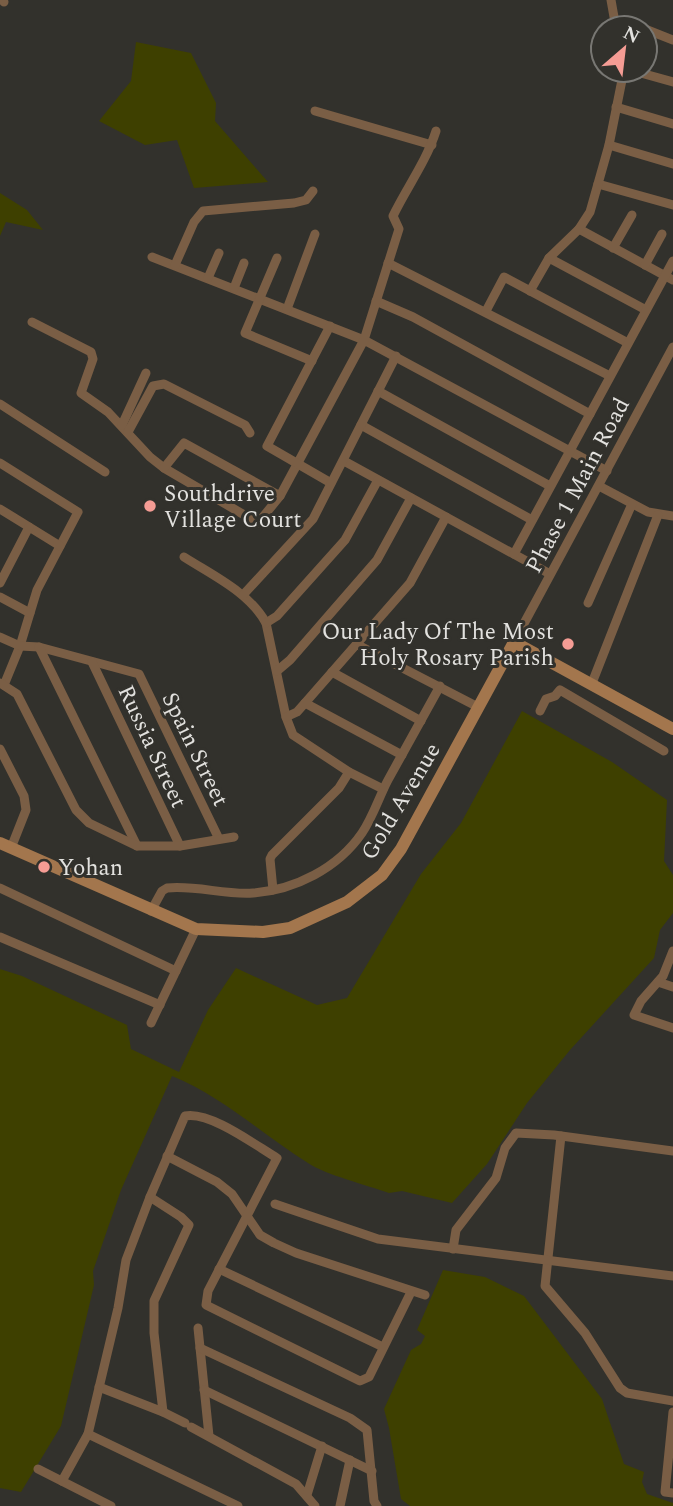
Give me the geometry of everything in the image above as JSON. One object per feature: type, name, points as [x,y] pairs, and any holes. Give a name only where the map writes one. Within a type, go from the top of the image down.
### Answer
[{"type":"street","points":[[530,291],[550,258],[579,229],[590,212],[609,145],[621,84]]},
{"type":"street","points":[[617,107],[673,124]]},
{"type":"street","points":[[316,111],[432,145]]},
{"type":"street","points":[[32,321],[91,352],[93,359],[81,393],[108,412],[150,457],[258,523],[280,496],[364,340],[399,229],[393,216],[432,145],[436,131]]},
{"type":"street","points":[[609,145],[673,164]]},
{"type":"street","points":[[598,184],[673,205]]},
{"type":"street","points":[[175,265],[194,222],[202,212],[294,203],[306,200],[313,191]]},
{"type":"street","points":[[613,248],[632,215]]},
{"type":"street","points":[[579,229],[669,278]]},
{"type":"street","points":[[287,309],[315,234]]},
{"type":"street","points":[[645,265],[662,234]]},
{"type":"street","points":[[208,278],[219,253]]},
{"type":"street","points":[[152,257],[364,340],[607,471]]},
{"type":"street","points":[[278,258],[245,333],[312,361]]},
{"type":"street","points":[[550,258],[646,310]]},
{"type":"street","points":[[514,554],[646,310],[669,278],[673,261]]},
{"type":"street","points":[[234,288],[244,262]]},
{"type":"street","points":[[388,263],[610,376]]},
{"type":"street","points":[[486,311],[504,277],[628,344]]},
{"type":"street","points":[[376,301],[413,317],[590,414]]},
{"type":"street","points":[[330,326],[267,446],[331,484]]},
{"type":"street","name":"Phase 1 Main Road","points":[[514,642],[673,347]]},
{"type":"street","points":[[243,595],[313,519],[396,356]]},
{"type":"street","points":[[125,428],[146,373]]},
{"type":"street","points":[[125,428],[153,386],[158,383],[245,425],[250,433]]},
{"type":"street","points":[[378,391],[550,486]]},
{"type":"street","points":[[0,404],[106,472]]},
{"type":"street","points":[[361,425],[532,520]]},
{"type":"street","points":[[164,468],[184,443],[280,496]]},
{"type":"street","points":[[344,461],[550,574]]},
{"type":"street","points":[[0,463],[78,512],[37,590],[20,646],[2,684],[17,694],[81,817],[107,833],[137,846],[180,846],[234,837]]},
{"type":"street","points":[[266,623],[277,616],[345,540],[378,480]]},
{"type":"street","points":[[600,485],[632,504],[658,515],[673,516]]},
{"type":"street","points":[[277,671],[290,660],[377,560],[411,498]]},
{"type":"street","points":[[588,603],[632,504]]},
{"type":"street","points":[[0,509],[60,546]]},
{"type":"street","points":[[578,700],[590,681],[658,515]]},
{"type":"street","points":[[286,717],[297,712],[410,583],[446,517]]},
{"type":"street","points":[[0,583],[29,527]]},
{"type":"street","points":[[184,556],[243,595],[266,623],[286,717],[293,735],[349,772],[383,789]]},
{"type":"street","points":[[0,597],[30,613]]},
{"type":"street","points":[[0,637],[20,646],[40,647],[92,662]]},
{"type":"street","points":[[514,642],[590,681],[673,729]]},
{"type":"street","name":"Gold Avenue","points":[[5,846],[196,929],[263,932],[290,928],[347,902],[382,875],[401,849],[514,642]]},
{"type":"street","points":[[358,645],[478,707]]},
{"type":"street","points":[[40,647],[137,846]]},
{"type":"street","name":"Spain Street","points":[[92,662],[139,674],[219,839]]},
{"type":"street","name":"Russia Street","points":[[92,662],[180,846]]},
{"type":"street","points":[[332,672],[421,721]]},
{"type":"street","points":[[151,911],[162,891],[167,888],[253,893],[273,890],[324,870],[342,857],[363,831],[440,686]]},
{"type":"street","points":[[540,711],[546,699],[560,691],[664,751]]},
{"type":"street","points":[[305,703],[402,755]]},
{"type":"street","points":[[0,750],[24,796],[26,810],[5,846]]},
{"type":"street","points":[[273,890],[270,859],[272,855],[339,788],[349,772]]},
{"type":"street","points":[[0,888],[176,971]]},
{"type":"street","points":[[151,1023],[196,929]]},
{"type":"street","points":[[0,937],[160,1005]]},
{"type":"street","points":[[673,951],[663,976],[641,1000],[634,1015],[673,1028]]},
{"type":"street","points":[[658,982],[673,987]]},
{"type":"street","points":[[62,1481],[88,1434],[118,1308],[126,1260],[185,1116],[194,1114],[223,1126],[277,1158],[219,1269],[208,1292],[206,1305],[360,1381],[369,1377],[411,1292]]},
{"type":"street","points":[[453,1249],[456,1230],[496,1178],[505,1148],[513,1135],[518,1133],[561,1136],[673,1151]]},
{"type":"street","points":[[561,1136],[545,1286],[584,1333],[620,1388],[627,1393],[673,1401]]},
{"type":"street","points":[[167,1156],[217,1182],[232,1194],[260,1235],[274,1243],[296,1253],[425,1295]]},
{"type":"street","points":[[150,1197],[189,1225],[154,1301],[154,1333],[163,1412]]},
{"type":"street","points":[[275,1204],[379,1239],[673,1276]]},
{"type":"street","points":[[219,1269],[383,1347]]},
{"type":"street","points":[[198,1328],[209,1436]]},
{"type":"street","points":[[200,1348],[350,1418],[368,1430],[374,1501],[377,1506]]},
{"type":"street","points":[[99,1387],[163,1412],[209,1436],[296,1485],[315,1506]]},
{"type":"street","points":[[204,1390],[372,1471]]},
{"type":"street","points":[[673,1412],[665,1492],[673,1493]]},
{"type":"street","points":[[88,1434],[238,1506]]},
{"type":"street","points":[[307,1495],[322,1446]]},
{"type":"street","points":[[340,1506],[351,1460]]},
{"type":"street","points":[[38,1468],[111,1506]]},
{"type":"shaded area","points":[[136,42],[191,53],[216,103],[215,121],[268,182],[194,188],[177,140],[145,145],[99,121],[131,81]]},
{"type":"shaded area","points":[[0,193],[27,210],[43,230],[6,222],[0,236]]},
{"type":"shaded area","points":[[522,711],[612,762],[667,800],[664,861],[673,875],[673,913],[660,930],[654,958],[570,1050],[527,1103],[487,1164],[452,1203],[402,1191],[389,1193],[316,1167],[208,1094],[172,1076],[121,1190],[93,1271],[94,1285],[61,1426],[21,1492],[0,1488],[0,969],[22,976],[127,1025],[131,1049],[179,1072],[208,1010],[236,968],[317,1005],[347,998],[421,874],[461,823]]},
{"type":"shaded area","points":[[443,1270],[485,1277],[524,1296],[602,1399],[624,1464],[644,1472],[642,1482],[647,1494],[673,1503],[673,1506],[410,1506],[401,1499],[384,1409],[411,1350],[421,1344],[425,1336],[417,1330]]},
{"type":"place","name":"Southdrive Village Court","points":[[150,506]]},
{"type":"place","name":"Our Lady Of The Most Holy Rosary Parish","points":[[568,644]]},
{"type":"place","name":"Yohan","points":[[44,867]]}]
